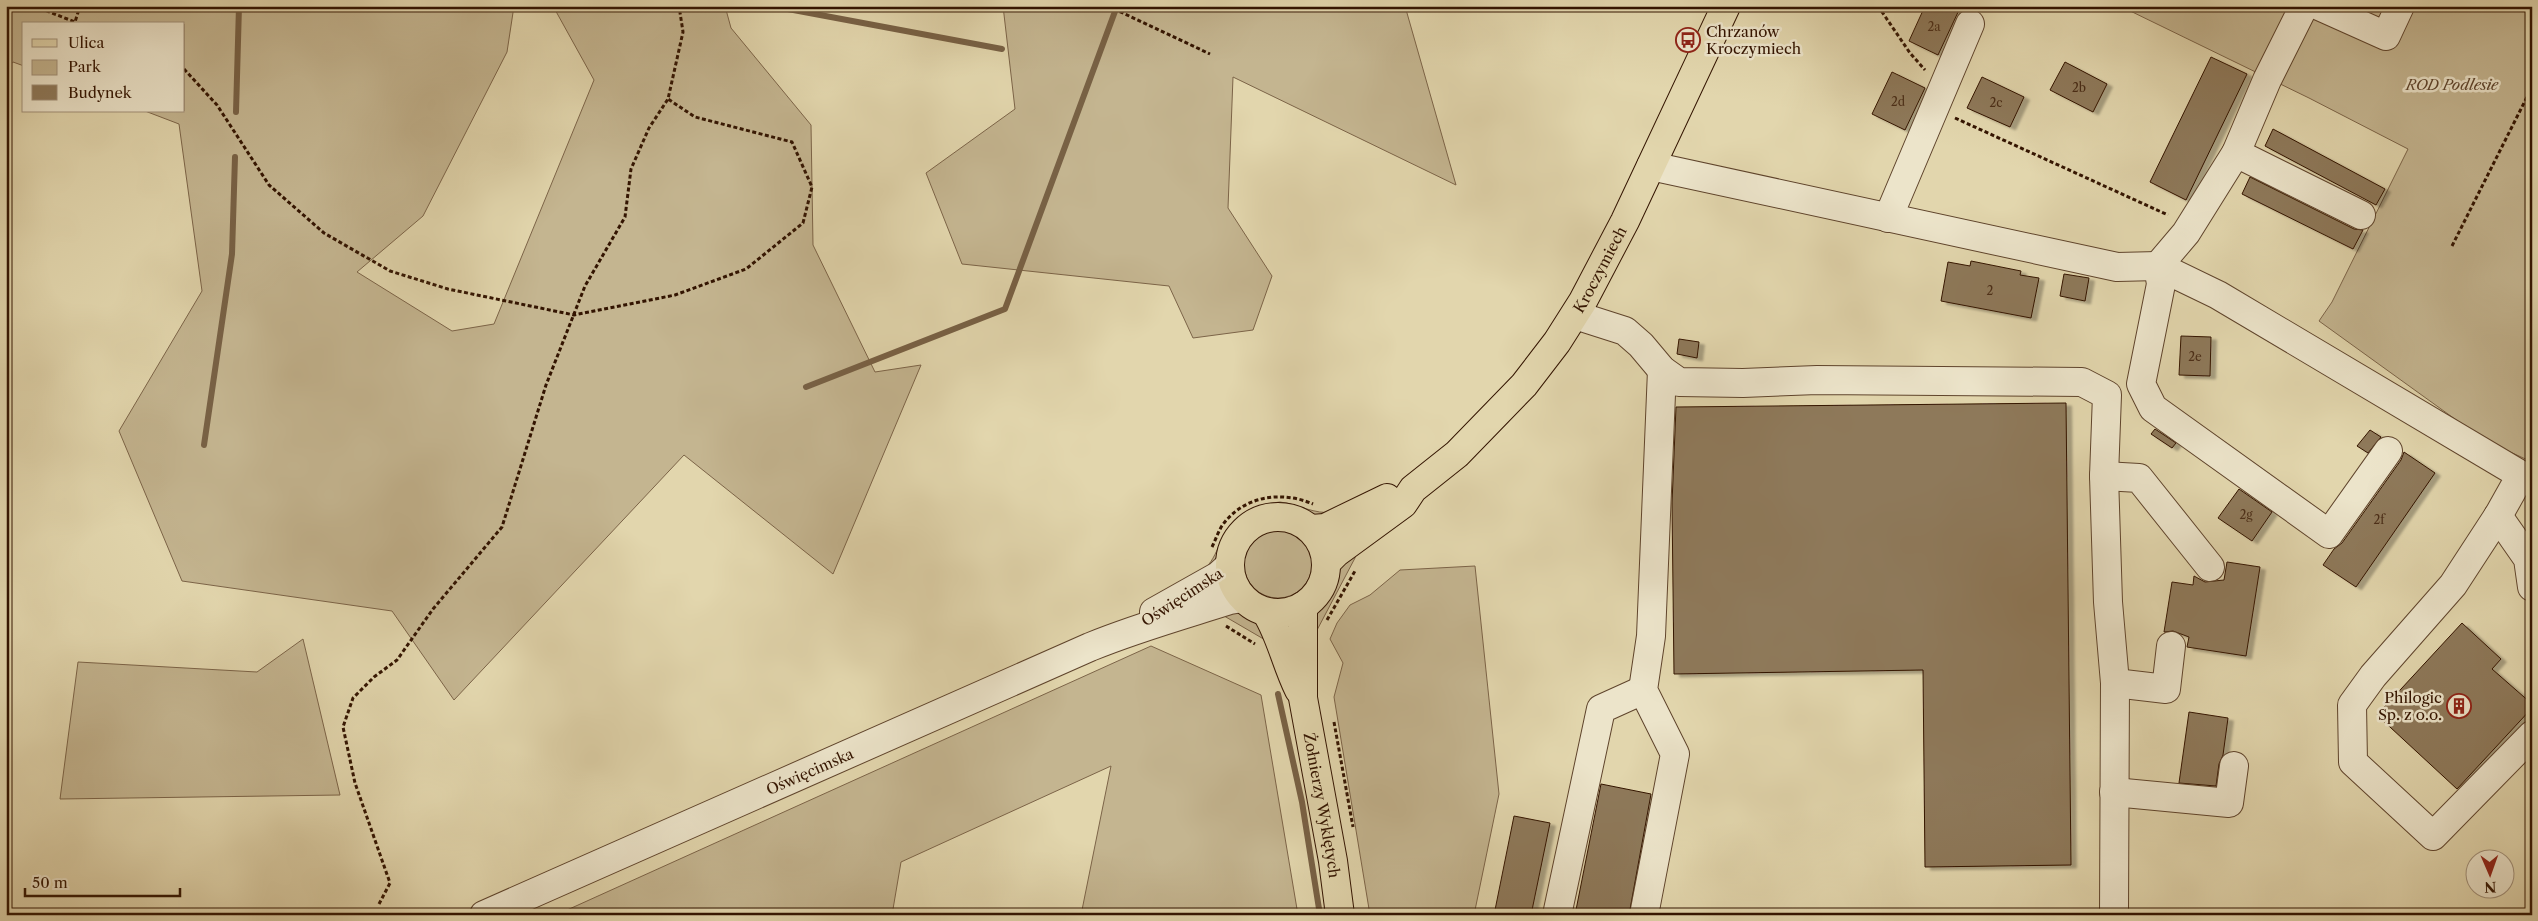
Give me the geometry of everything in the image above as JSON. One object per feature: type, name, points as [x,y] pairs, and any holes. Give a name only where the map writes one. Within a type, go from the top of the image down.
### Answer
[{"type":"main road","name":"Kroczymiech","points":[[1326,563],[1343,547],[1403,504],[1413,489],[1458,454],[1524,385],[1557,342],[1575,315],[1625,221],[1726,6]]},
{"type":"main road","name":"Kroczymiech","points":[[1314,517],[1325,528],[1393,496],[1413,489]]},
{"type":"main road","points":[[1281,516],[1297,520],[1314,517],[1326,563],[1321,588],[1303,606],[1279,613],[1266,612],[1249,604],[1242,598],[1233,584],[1220,558],[1231,550],[1238,536],[1250,525],[1265,518],[1281,516]]},
{"type":"main road","name":"Żołnierzy Wyklętych","points":[[1303,606],[1303,698],[1330,843],[1340,915]]},
{"type":"main road","name":"Żołnierzy Wyklętych","points":[[1266,612],[1274,626],[1288,669],[1303,698]]},
{"type":"street","points":[[2158,266],[2186,234],[2236,153],[2268,80],[2304,6]]},
{"type":"street","points":[[2319,6],[2386,36],[2400,6]]},
{"type":"street","points":[[1888,218],[1970,24]]},
{"type":"street","points":[[2236,153],[2361,215]]},
{"type":"street","points":[[1651,166],[2117,267],[2158,266],[2218,295],[2521,475],[2498,516],[2453,585],[2373,676],[2352,705],[2353,762],[2433,836],[2532,735]]},
{"type":"street","points":[[2158,266],[2161,284],[2141,384],[2153,408],[2329,534],[2388,451]]},
{"type":"street","points":[[1575,315],[1625,331],[1641,345],[1662,370],[1679,382],[1743,383],[1827,380],[2082,382],[2107,395],[2104,476],[2108,602],[2115,684],[2114,915]]},
{"type":"street","points":[[1644,915],[1675,754],[1643,690],[1650,636],[1662,370]]},
{"type":"street","points":[[2104,476],[2138,478],[2210,567]]},
{"type":"street","points":[[2498,516],[2528,559],[2532,587]]},
{"type":"street","name":"Oświęcimska","points":[[1136,628],[1155,611],[1218,576],[1220,558]]},
{"type":"street","name":"Oświęcimska","points":[[484,915],[1136,628],[1242,598]]},
{"type":"street","points":[[2115,684],[2166,689],[2171,646]]},
{"type":"street","points":[[1557,915],[1601,709],[1643,690]]},
{"type":"street","points":[[2114,792],[2229,803],[2234,766]]},
{"type":"path","points":[[34,6],[75,22]]},
{"type":"path","points":[[78,22],[80,6]]},
{"type":"path","points":[[379,904],[390,883],[354,783],[343,727],[353,698],[397,660],[432,609],[502,527],[546,385],[585,286],[625,217],[632,169],[649,128],[668,98],[683,32],[679,6]]},
{"type":"path","points":[[1108,6],[1210,54]]},
{"type":"path","points":[[1878,6],[1938,99],[2168,215]]},
{"type":"path","points":[[185,70],[217,105],[269,185],[324,233],[390,271],[448,289],[574,315],[675,295],[746,269],[803,223],[812,187],[792,142],[695,117],[668,98]]},
{"type":"path","points":[[2452,246],[2532,88]]},
{"type":"path","points":[[1220,558],[1223,524],[1234,512],[1248,503],[1263,497],[1292,497],[1314,517]]},
{"type":"green space","points":[[6,6],[514,6],[507,52],[423,216],[357,272],[452,331],[494,324],[594,80],[553,6],[725,6],[731,28],[811,125],[813,245],[875,372],[921,365],[833,574],[684,455],[454,700],[392,611],[182,581],[119,431],[202,291],[179,124],[148,112],[185,112],[185,22],[22,22],[22,65],[13,62],[6,70]]},
{"type":"green space","points":[[1003,6],[1405,6],[1456,185],[1233,77],[1228,208],[1272,276],[1253,330],[1193,338],[1169,286],[962,264],[926,173],[1015,109]]},
{"type":"green space","name":"ROD Podlesie","points":[[2120,6],[2532,6],[2532,462],[2484,440],[2319,321],[2332,302],[2408,149],[2309,98]]},
{"type":"green space","points":[[1280,502],[1313,511],[1333,512],[1311,516],[1298,510],[1281,507],[1261,510],[1236,526],[1219,559],[1203,570],[1211,561],[1225,535],[1237,520],[1260,506]]},
{"type":"green space","points":[[1278,530],[1291,533],[1302,540],[1309,551],[1312,564],[1309,577],[1302,588],[1291,595],[1278,598],[1265,595],[1254,588],[1247,577],[1244,564],[1247,551],[1254,540],[1265,533]]},
{"type":"green space","points":[[1356,549],[1355,558],[1316,632],[1313,612],[1327,594],[1336,571]]},
{"type":"green space","points":[[1475,566],[1499,794],[1474,915],[1370,915],[1334,697],[1343,663],[1330,639],[1337,623],[1350,605],[1370,595],[1400,570]]},
{"type":"green space","points":[[1240,608],[1255,616],[1267,641],[1219,613]]},
{"type":"green space","points":[[303,639],[340,795],[60,799],[78,662],[257,672]]},
{"type":"green space","points":[[1151,646],[1261,695],[1298,915],[1081,915],[1111,766],[901,862],[892,915],[556,915]]},
{"type":"building","points":[[1925,6],[1950,6],[1959,10],[1938,55],[1909,41]]},
{"type":"building","points":[[2211,57],[2247,74],[2186,200],[2150,182]]},
{"type":"building","points":[[2065,62],[2107,84],[2093,112],[2050,90]]},
{"type":"building","points":[[1892,72],[1925,88],[1905,130],[1872,114]]},
{"type":"building","points":[[1982,77],[2024,97],[2010,127],[1967,108]]},
{"type":"building","points":[[2273,129],[2385,189],[2376,205],[2265,146]]},
{"type":"building","points":[[2250,177],[2354,229],[2363,230],[2353,249],[2242,194]]},
{"type":"building","points":[[1971,261],[2021,271],[2020,275],[2039,278],[2031,318],[1941,301],[1948,262],[1970,266]]},
{"type":"building","points":[[2064,274],[2089,278],[2085,301],[2060,296]]},
{"type":"building","points":[[2181,336],[2211,337],[2210,376],[2179,375]]},
{"type":"building","points":[[1679,339],[1699,342],[1697,358],[1677,354]]},
{"type":"building","points":[[2066,403],[2071,865],[1925,867],[1923,670],[1674,674],[1672,503],[1676,407]]},
{"type":"building","points":[[2155,429],[2176,443],[2172,448],[2151,434]]},
{"type":"building","points":[[2370,430],[2381,437],[2368,453],[2357,446]]},
{"type":"building","points":[[2404,452],[2435,473],[2356,587],[2323,565],[2334,549],[2342,543],[2401,460]]},
{"type":"building","points":[[2239,489],[2272,512],[2252,541],[2218,518]]},
{"type":"building","points":[[2227,562],[2260,567],[2246,656],[2187,647],[2189,637],[2173,631],[2164,632],[2172,582],[2193,585],[2194,576],[2205,582],[2224,580]]},
{"type":"building","name":"Philogic Sp. z o.o.","points":[[2462,623],[2501,659],[2492,669],[2532,704],[2532,708],[2457,789],[2377,715]]},
{"type":"building","points":[[2189,712],[2228,718],[2223,755],[2219,764],[2216,786],[2179,783]]},
{"type":"building","points":[[1601,784],[1651,794],[1629,915],[1575,915]]},
{"type":"building","points":[[1514,816],[1550,823],[1531,915],[1494,915]]},
{"type":"waterway","points":[[236,112],[239,6]]},
{"type":"waterway","points":[[772,6],[1002,49]]},
{"type":"waterway","points":[[806,387],[1005,309],[1117,6]]},
{"type":"waterway","points":[[204,445],[232,254],[235,157]]},
{"type":"waterway","points":[[1278,694],[1302,802],[1320,915]]},
{"type":"place","name":"Chrzanów Kroczymiech","points":[[1688,40]]},
{"type":"place","name":"Philogic Sp. z o.o.","points":[[2459,706]]}]
